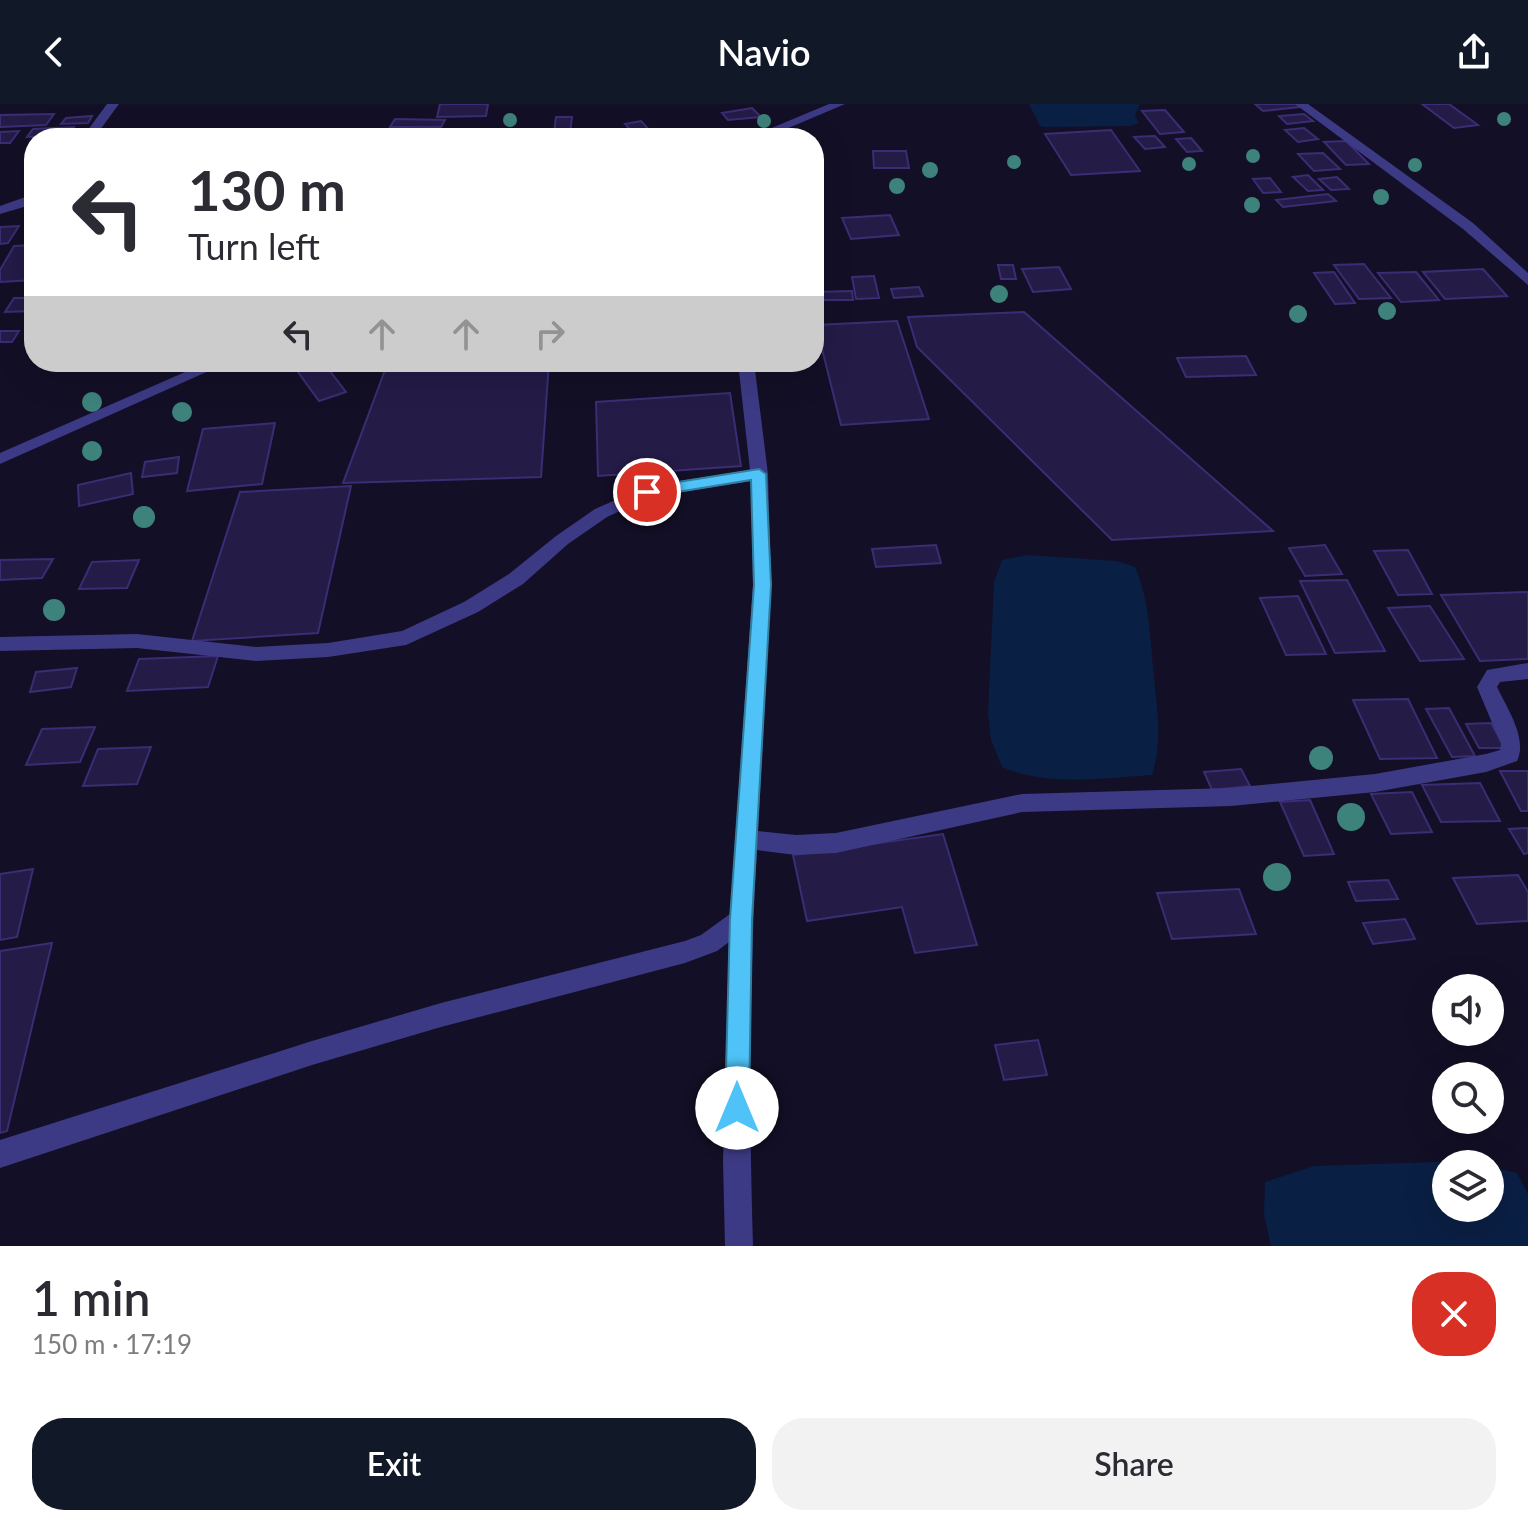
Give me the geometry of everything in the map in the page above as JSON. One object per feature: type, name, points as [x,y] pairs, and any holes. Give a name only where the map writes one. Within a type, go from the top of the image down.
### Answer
[{"type":"street","points":[[95,128],[113,104]]},
{"type":"street","points":[[779,128],[839,104]]},
{"type":"street","points":[[1301,104],[1468,226],[1528,281]]},
{"type":"street","points":[[0,210],[24,202]]},
{"type":"street","points":[[0,459],[198,372]]},
{"type":"street","points":[[739,1246],[737,1161],[741,919],[762,585],[759,474],[747,372]]},
{"type":"street","points":[[0,644],[137,641],[256,654],[328,650],[406,638],[471,607],[516,579],[562,540],[612,508],[647,492],[759,474]]},
{"type":"street","points":[[748,839],[796,845],[836,843],[1022,803],[1231,797],[1375,783],[1486,763],[1510,755],[1512,744],[1487,687],[1494,675],[1528,671]]},
{"type":"street","points":[[0,1154],[355,1040],[685,952],[709,943],[741,919]]},
{"type":"water","points":[[1029,104],[1140,104],[1135,115],[1139,123],[1131,126],[1040,126]]},
{"type":"water","points":[[1027,555],[1117,561],[1135,567],[1147,607],[1158,714],[1157,750],[1152,775],[1057,779],[1002,767],[991,740],[988,713],[994,582],[1002,560]]},
{"type":"water","points":[[1432,1162],[1432,1222],[1504,1222],[1504,1170],[1517,1173],[1528,1194],[1528,1246],[1271,1246],[1264,1215],[1265,1182],[1314,1166]]},
{"type":"building","points":[[440,104],[488,104],[486,116],[437,117]]},
{"type":"building","points":[[1255,104],[1296,104],[1300,107],[1263,111]]},
{"type":"building","points":[[1422,104],[1449,104],[1478,125],[1454,128]]},
{"type":"building","points":[[752,108],[761,117],[728,120],[722,113]]},
{"type":"building","points":[[1165,110],[1184,132],[1160,134],[1142,111]]},
{"type":"building","points":[[54,114],[46,125],[0,127],[0,115]]},
{"type":"building","points":[[1304,114],[1313,121],[1287,124],[1279,116]]},
{"type":"building","points":[[92,116],[88,123],[61,124],[66,118]]},
{"type":"building","points":[[556,117],[572,117],[571,128],[555,128]]},
{"type":"building","points":[[395,119],[445,120],[441,127],[390,127]]},
{"type":"building","points":[[641,121],[647,128],[629,128],[625,124]]},
{"type":"building","points":[[1304,128],[1318,139],[1298,142],[1285,130]]},
{"type":"building","points":[[1111,130],[1140,171],[1071,175],[1045,134]]},
{"type":"building","points":[[19,131],[10,143],[0,143],[0,132]]},
{"type":"building","points":[[1155,136],[1165,147],[1145,149],[1134,137]]},
{"type":"building","points":[[1191,138],[1202,151],[1187,152],[1176,139]]},
{"type":"building","points":[[1346,141],[1369,164],[1346,165],[1324,142]]},
{"type":"building","points":[[873,151],[906,151],[909,168],[874,168]]},
{"type":"building","points":[[1323,153],[1340,169],[1314,171],[1298,154]]},
{"type":"building","points":[[1308,175],[1323,190],[1308,191],[1293,177]]},
{"type":"building","points":[[1337,177],[1349,189],[1331,190],[1319,179]]},
{"type":"building","points":[[1270,178],[1281,192],[1263,193],[1253,179]]},
{"type":"building","points":[[1328,194],[1336,201],[1283,207],[1276,200]]},
{"type":"building","points":[[890,215],[899,235],[851,239],[842,218]]},
{"type":"building","points":[[19,226],[8,243],[0,244],[0,227]]},
{"type":"building","points":[[14,246],[24,246],[24,281],[0,282],[0,270]]},
{"type":"building","points":[[1364,264],[1391,298],[1359,299],[1334,265]]},
{"type":"building","points":[[998,265],[1013,265],[1016,279],[1001,279]]},
{"type":"building","points":[[1059,267],[1071,289],[1033,292],[1022,269]]},
{"type":"building","points":[[1483,269],[1507,296],[1445,299],[1423,272]]},
{"type":"building","points":[[1334,272],[1355,303],[1335,304],[1314,273]]},
{"type":"building","points":[[1416,272],[1439,300],[1401,302],[1378,273]]},
{"type":"building","points":[[874,276],[879,298],[856,299],[852,277]]},
{"type":"building","points":[[919,287],[923,296],[894,298],[891,289]]},
{"type":"building","points":[[852,291],[853,300],[824,300],[824,292]]},
{"type":"building","points":[[14,298],[24,298],[24,311],[5,312]]},
{"type":"building","points":[[1024,312],[1273,531],[1112,540],[917,347],[908,317]]},
{"type":"building","points":[[897,321],[929,419],[841,425],[824,357],[824,325]]},
{"type":"building","points":[[0,331],[19,331],[12,342],[0,342]]},
{"type":"building","points":[[1246,356],[1256,375],[1186,377],[1177,358]]},
{"type":"building","points":[[298,372],[331,372],[346,392],[319,401]]},
{"type":"building","points":[[384,372],[548,372],[541,477],[343,483]]},
{"type":"building","points":[[730,393],[741,466],[598,476],[596,402]]},
{"type":"building","points":[[275,423],[262,484],[187,491],[203,429]]},
{"type":"building","points":[[179,457],[177,473],[142,477],[145,462]]},
{"type":"building","points":[[131,473],[133,494],[79,506],[78,485]]},
{"type":"building","points":[[351,486],[318,633],[192,641],[240,492]]},
{"type":"building","points":[[936,545],[941,563],[876,567],[872,549]]},
{"type":"building","points":[[1325,545],[1342,574],[1305,576],[1289,548]]},
{"type":"building","points":[[1408,550],[1432,594],[1398,595],[1374,551]]},
{"type":"building","points":[[53,559],[42,578],[0,580],[0,560]]},
{"type":"building","points":[[139,560],[127,588],[79,589],[92,562]]},
{"type":"building","points":[[1347,580],[1385,651],[1335,653],[1300,581]]},
{"type":"building","points":[[1528,592],[1528,659],[1480,661],[1441,595]]},
{"type":"building","points":[[1298,596],[1326,654],[1286,655],[1260,598]]},
{"type":"building","points":[[1430,606],[1464,659],[1420,661],[1388,608]]},
{"type":"building","points":[[218,656],[208,687],[127,691],[139,659]]},
{"type":"building","points":[[77,668],[71,687],[30,692],[36,672]]},
{"type":"building","points":[[1408,699],[1437,758],[1380,759],[1353,700]]},
{"type":"building","points":[[1449,708],[1475,756],[1452,757],[1426,709]]},
{"type":"building","points":[[1491,723],[1505,748],[1479,748],[1466,724]]},
{"type":"building","points":[[95,727],[80,762],[26,765],[42,729]]},
{"type":"building","points":[[151,747],[137,784],[83,786],[98,749]]},
{"type":"building","points":[[1241,769],[1250,786],[1212,790],[1204,772]]},
{"type":"building","points":[[1500,771],[1528,771],[1528,811],[1521,811]]},
{"type":"building","points":[[1480,783],[1500,821],[1441,822],[1422,785]]},
{"type":"building","points":[[1412,792],[1432,832],[1391,834],[1371,794]]},
{"type":"building","points":[[1310,800],[1334,854],[1304,856],[1280,802]]},
{"type":"building","points":[[1528,828],[1528,853],[1524,854],[1509,829]]},
{"type":"building","points":[[943,834],[977,945],[915,953],[902,907],[807,921],[793,855]]},
{"type":"building","points":[[33,869],[17,937],[0,940],[0,874]]},
{"type":"building","points":[[1518,875],[1528,892],[1528,921],[1477,924],[1453,878]]},
{"type":"building","points":[[1388,880],[1398,899],[1356,901],[1348,882]]},
{"type":"building","points":[[1239,889],[1256,934],[1172,939],[1157,893]]},
{"type":"building","points":[[1405,919],[1415,939],[1373,944],[1363,923]]},
{"type":"building","points":[[52,943],[7,1131],[0,1133],[0,951]]},
{"type":"building","points":[[1038,1040],[1047,1075],[1004,1080],[995,1045]]},
{"type":"route","points":[[647,492],[759,474],[762,585],[756,724],[741,919],[737,1108]]}]
